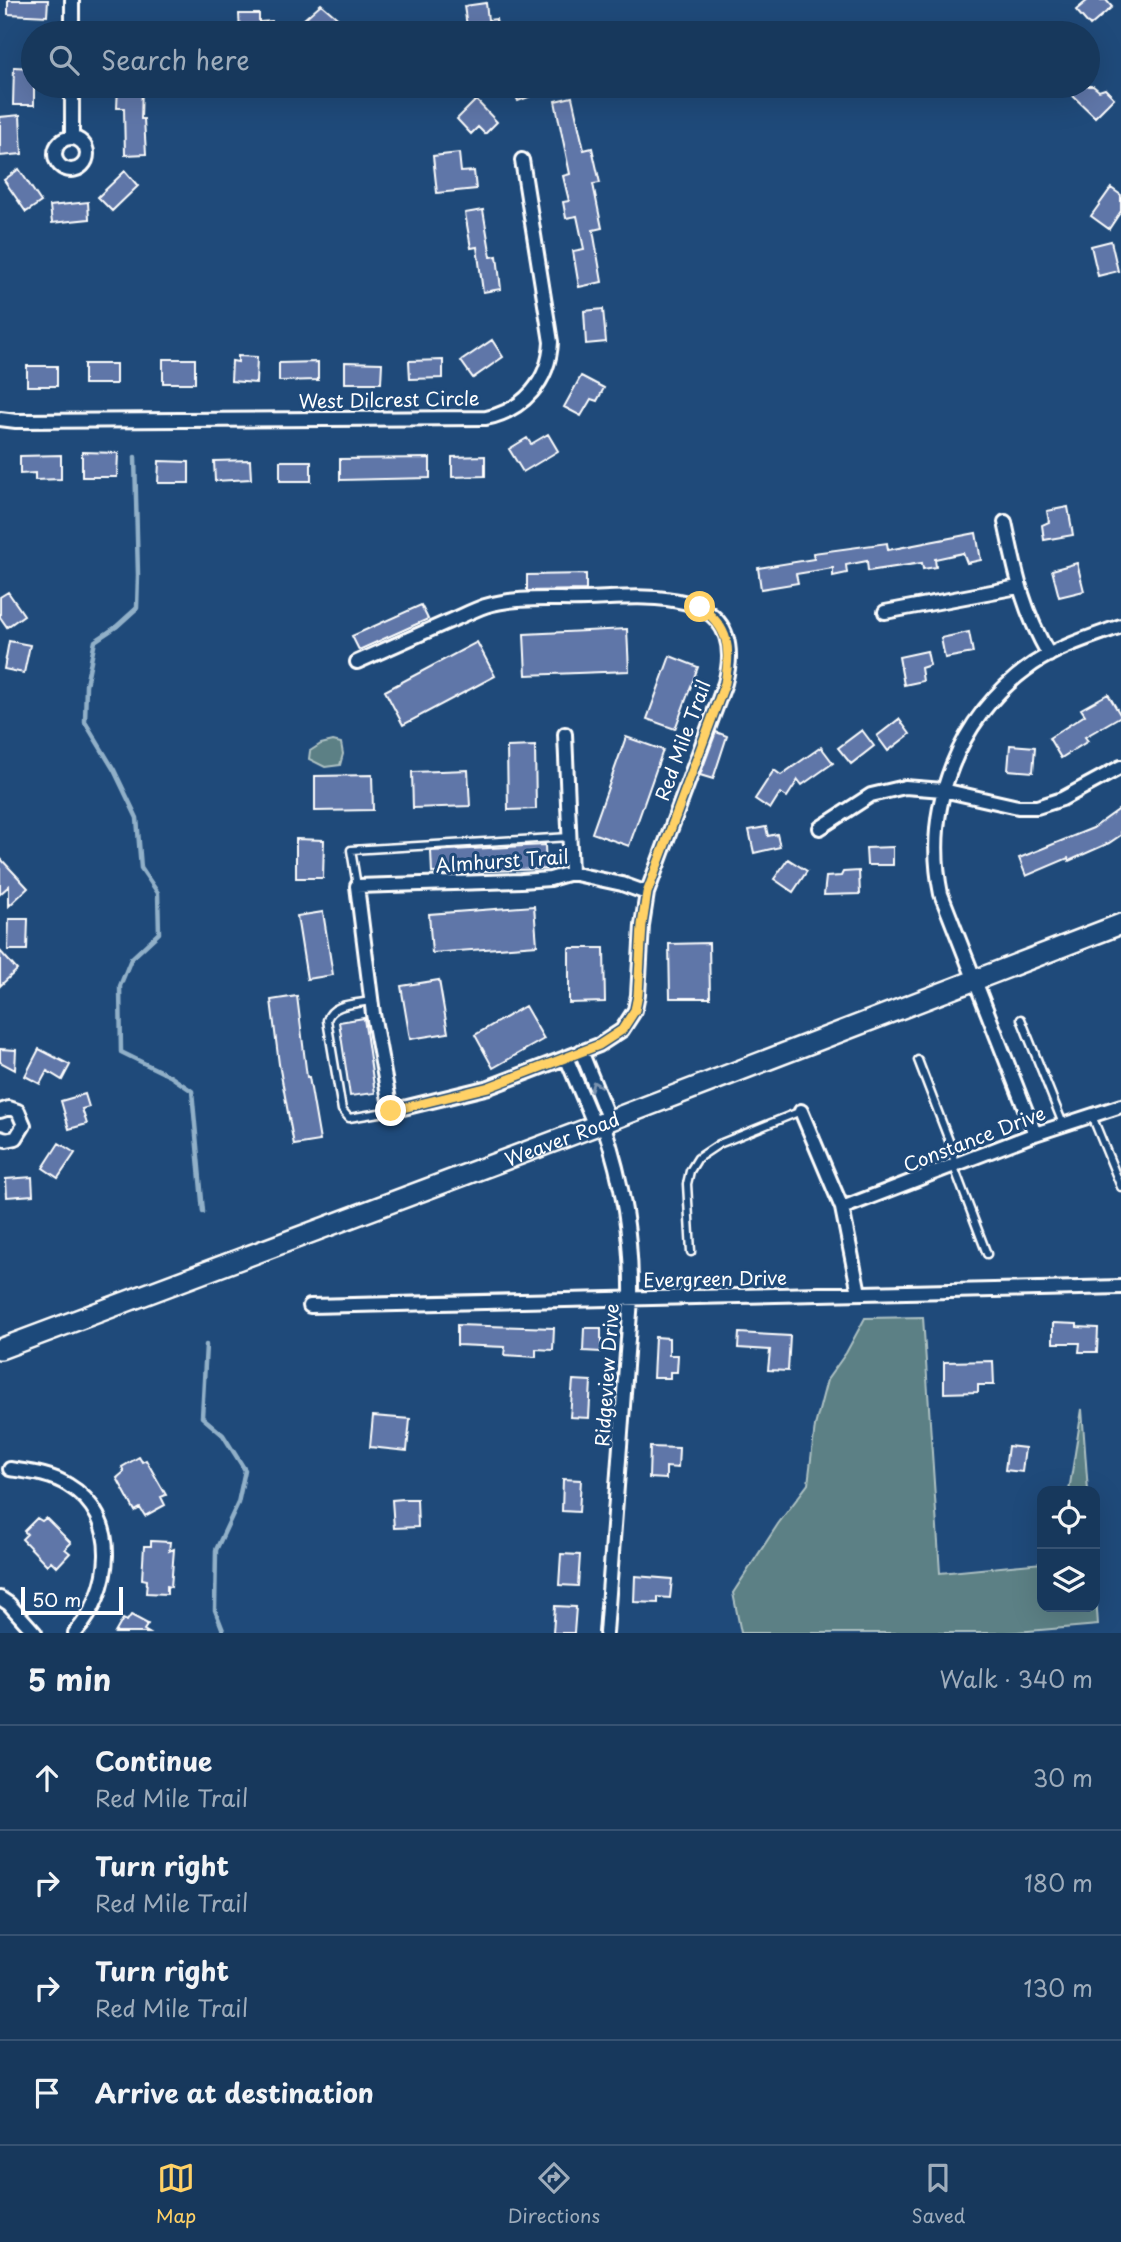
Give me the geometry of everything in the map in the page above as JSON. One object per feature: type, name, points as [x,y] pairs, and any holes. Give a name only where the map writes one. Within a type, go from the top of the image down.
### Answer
[{"type":"main road","name":"Weaver Road","points":[[0,1349],[603,1123],[1121,924]]},
{"type":"street","points":[[72,0],[72,21]]},
{"type":"street","points":[[72,98],[72,138]]},
{"type":"street","name":"West Dilcrest Circle","points":[[0,419],[486,418],[511,410],[531,393],[540,380],[550,355],[551,342],[522,160]]},
{"type":"street","points":[[1005,522],[1018,587],[1030,620],[1049,654]]},
{"type":"street","points":[[885,612],[1018,587]]},
{"type":"street","name":"Red Mile Trail","points":[[357,662],[484,606],[525,600],[651,597],[683,600],[708,613],[722,629],[730,659],[725,683],[647,893],[642,925],[638,995],[635,1010],[622,1030],[609,1041],[489,1087],[391,1111]]},
{"type":"street","points":[[1035,1135],[947,912],[937,876],[936,830],[943,790],[953,759],[988,705],[1016,677],[1049,654],[1121,626]]},
{"type":"street","points":[[565,734],[571,873]]},
{"type":"street","points":[[820,828],[871,795],[905,787],[943,790],[1018,807],[1038,807],[1062,799],[1121,767]]},
{"type":"street","name":"Almhurst Trail","points":[[357,886],[520,881],[550,879],[571,873],[622,884],[647,893]]},
{"type":"street","points":[[357,886],[372,1001],[391,1111]]},
{"type":"street","points":[[581,1051],[603,1123]]},
{"type":"street","points":[[566,1057],[603,1123]]},
{"type":"street","name":"Constance Drive","points":[[842,1208],[1063,1124],[1121,1106]]},
{"type":"street","points":[[0,1111],[9,1108],[18,1111],[24,1125],[16,1138],[0,1138]]},
{"type":"street","points":[[801,1111],[842,1208],[859,1293]]},
{"type":"street","name":"Ridgeview Drive","points":[[603,1123],[623,1192],[631,1259],[631,1299],[606,1633]]},
{"type":"street","name":"Evergreen Drive","points":[[310,1306],[1121,1287]]},
{"type":"street","points":[[10,1469],[55,1478],[71,1486],[88,1501],[105,1531],[107,1550],[104,1578],[93,1610],[75,1633]]},
{"type":"street","points":[[0,1598],[9,1604],[35,1633]]},
{"type":"lane","points":[[357,886],[351,850],[570,837]]},
{"type":"lane","points":[[372,1001],[335,1008],[329,1012],[327,1020],[342,1110],[349,1118],[391,1111]]},
{"type":"lane","points":[[1021,1019],[1063,1124]]},
{"type":"lane","points":[[918,1060],[953,1151],[954,1167],[987,1254]]},
{"type":"lane","points":[[691,1252],[687,1184],[690,1171],[698,1158],[719,1144],[801,1111]]},
{"type":"lane","points":[[1091,1114],[1121,1187]]},
{"type":"green space","points":[[333,741],[341,743],[343,754],[340,765],[325,767],[309,759],[310,751]]},
{"type":"green space","points":[[923,1317],[940,1573],[1037,1563],[1037,1612],[1097,1612],[1098,1625],[1005,1633],[741,1633],[733,1593],[808,1484],[815,1426],[827,1380],[865,1318]]},
{"type":"green space","points":[[1082,1409],[1088,1486],[1070,1486]]},
{"type":"building","points":[[8,0],[48,0],[47,16],[8,14]]},
{"type":"building","points":[[1088,0],[1106,0],[1112,7],[1096,21],[1086,21],[1076,10]]},
{"type":"building","points":[[486,3],[488,20],[496,21],[466,21],[464,6]]},
{"type":"building","points":[[321,4],[341,21],[302,21]]},
{"type":"building","points":[[239,14],[259,14],[259,21],[239,21]]},
{"type":"building","points":[[14,67],[21,67],[21,98],[34,98],[34,105],[13,105]]},
{"type":"building","points":[[1105,89],[1114,98],[1095,117],[1075,98],[1100,98],[1100,91]]},
{"type":"building","points":[[117,98],[142,98],[141,119],[144,119],[146,154],[125,155],[124,108],[117,108]]},
{"type":"building","points":[[572,98],[584,150],[592,148],[600,183],[593,184],[602,228],[593,230],[602,282],[579,287],[573,251],[584,249],[577,216],[566,218],[563,202],[569,201],[563,176],[570,174],[555,101]]},
{"type":"building","points":[[476,100],[497,122],[485,134],[478,127],[471,134],[457,119]]},
{"type":"building","points":[[20,115],[22,154],[0,156],[0,117]]},
{"type":"building","points":[[459,153],[461,172],[474,171],[476,189],[437,193],[433,156]]},
{"type":"building","points":[[19,169],[41,202],[26,212],[4,180]]},
{"type":"building","points":[[125,171],[138,186],[112,211],[98,197]]},
{"type":"building","points":[[1111,188],[1121,195],[1121,211],[1109,229],[1091,216]]},
{"type":"building","points":[[88,202],[89,219],[52,223],[50,206]]},
{"type":"building","points":[[483,210],[491,257],[497,256],[501,289],[483,292],[477,247],[471,248],[465,213]]},
{"type":"building","points":[[1111,241],[1118,271],[1098,276],[1091,246]]},
{"type":"building","points":[[603,309],[606,342],[586,344],[584,311]]},
{"type":"building","points":[[492,340],[503,357],[473,378],[461,361]]},
{"type":"building","points":[[238,356],[257,357],[256,383],[231,381],[232,361],[238,362]]},
{"type":"building","points":[[163,359],[195,359],[195,383],[163,383]]},
{"type":"building","points":[[443,360],[443,378],[410,379],[409,361]]},
{"type":"building","points":[[318,362],[318,380],[279,381],[279,363]]},
{"type":"building","points":[[345,362],[382,363],[381,383],[345,383]]},
{"type":"building","points":[[84,364],[116,364],[116,384],[84,384]]},
{"type":"building","points":[[27,366],[57,366],[57,386],[27,386]]},
{"type":"building","points":[[581,376],[604,388],[597,401],[591,399],[581,416],[564,407]]},
{"type":"building","points":[[548,434],[558,451],[523,472],[509,449],[527,438],[531,444]]},
{"type":"building","points":[[82,452],[118,453],[117,477],[82,477]]},
{"type":"building","points":[[61,455],[61,479],[35,480],[35,473],[20,474],[20,456]]},
{"type":"building","points":[[485,456],[485,476],[452,477],[452,457]]},
{"type":"building","points":[[430,458],[430,478],[340,480],[340,459]]},
{"type":"building","points":[[250,460],[251,479],[215,481],[214,461]]},
{"type":"building","points":[[159,461],[189,462],[189,483],[158,483]]},
{"type":"building","points":[[280,461],[311,461],[311,481],[280,481]]},
{"type":"building","points":[[1068,507],[1073,535],[1044,540],[1042,525],[1049,522],[1047,511]]},
{"type":"building","points":[[976,533],[981,560],[967,563],[963,553],[935,559],[936,567],[923,569],[922,563],[868,571],[867,561],[846,565],[847,573],[833,576],[833,568],[796,574],[798,583],[761,589],[758,568],[814,559],[813,553],[887,543],[888,550]]},
{"type":"building","points":[[1077,563],[1084,591],[1059,597],[1052,570]]},
{"type":"building","points":[[586,574],[586,590],[527,591],[527,575]]},
{"type":"building","points":[[8,592],[24,615],[7,627],[0,617],[0,597]]},
{"type":"building","points":[[421,605],[428,619],[359,650],[352,636]]},
{"type":"building","points":[[627,629],[629,671],[526,675],[524,634]]},
{"type":"building","points":[[969,632],[973,653],[945,658],[941,638]]},
{"type":"building","points":[[9,641],[30,645],[24,673],[4,669]]},
{"type":"building","points":[[477,642],[495,676],[403,725],[385,691]]},
{"type":"building","points":[[927,651],[930,665],[921,668],[923,681],[904,685],[899,657]]},
{"type":"building","points":[[670,656],[698,667],[675,729],[647,719]]},
{"type":"building","points":[[1108,694],[1121,716],[1085,737],[1088,741],[1061,758],[1049,738],[1085,715],[1081,709]]},
{"type":"building","points":[[899,719],[910,734],[888,751],[877,736]]},
{"type":"building","points":[[862,730],[874,746],[851,764],[838,748]]},
{"type":"building","points":[[716,732],[727,736],[713,779],[700,775]]},
{"type":"building","points":[[626,737],[663,750],[629,846],[592,833]]},
{"type":"building","points":[[1010,745],[1035,747],[1033,772],[1008,770]]},
{"type":"building","points":[[535,746],[536,809],[508,810],[507,747]]},
{"type":"building","points":[[821,747],[833,763],[802,785],[798,780],[787,797],[780,793],[770,809],[755,799],[774,770],[781,775]]},
{"type":"building","points":[[468,770],[470,806],[413,808],[412,772]]},
{"type":"building","points":[[372,775],[373,810],[315,811],[315,776]]},
{"type":"building","points":[[1121,808],[1121,835],[1069,861],[1068,858],[1026,876],[1019,858],[1093,828]]},
{"type":"building","points":[[766,827],[768,836],[777,834],[780,847],[754,853],[749,830]]},
{"type":"building","points":[[296,839],[324,840],[323,878],[296,878]]},
{"type":"building","points":[[545,845],[546,869],[432,873],[431,851]]},
{"type":"building","points":[[893,847],[893,865],[867,865],[866,848]]},
{"type":"building","points":[[0,858],[28,888],[9,906],[9,886],[0,894]]},
{"type":"building","points":[[788,859],[807,871],[793,892],[774,879]]},
{"type":"building","points":[[859,871],[860,894],[824,895],[826,877]]},
{"type":"building","points":[[534,906],[537,945],[432,953],[429,914]]},
{"type":"building","points":[[323,912],[333,975],[307,979],[297,916]]},
{"type":"building","points":[[9,919],[28,919],[27,950],[8,950]]},
{"type":"building","points":[[709,943],[710,998],[670,998],[669,944]]},
{"type":"building","points":[[569,948],[604,948],[605,1002],[569,1003]]},
{"type":"building","points":[[0,951],[17,970],[0,986]]},
{"type":"building","points":[[439,980],[448,1033],[410,1039],[401,986]]},
{"type":"building","points":[[297,996],[307,1077],[320,1141],[294,1145],[279,1064],[271,1000]]},
{"type":"building","points":[[525,1006],[544,1039],[493,1068],[475,1035]]},
{"type":"building","points":[[364,1018],[375,1093],[350,1096],[339,1022]]},
{"type":"building","points":[[0,1049],[16,1050],[15,1070],[0,1062]]},
{"type":"building","points":[[39,1049],[70,1065],[62,1080],[47,1071],[40,1084],[25,1076]]},
{"type":"building","points":[[85,1094],[89,1107],[82,1109],[87,1124],[69,1129],[61,1101]]},
{"type":"building","points":[[59,1143],[75,1153],[58,1178],[43,1168]]},
{"type":"building","points":[[32,1177],[33,1195],[7,1197],[6,1179]]},
{"type":"building","points":[[1053,1323],[1098,1328],[1097,1352],[1079,1352],[1080,1343],[1053,1343]]},
{"type":"building","points":[[457,1325],[554,1328],[553,1350],[536,1349],[536,1357],[504,1355],[505,1347],[457,1345]]},
{"type":"building","points":[[584,1328],[601,1328],[601,1352],[583,1351]]},
{"type":"building","points":[[739,1333],[790,1336],[788,1371],[768,1370],[770,1350],[738,1348]]},
{"type":"building","points":[[655,1337],[669,1338],[669,1355],[678,1355],[677,1372],[670,1372],[670,1378],[653,1378]]},
{"type":"building","points":[[993,1361],[994,1385],[978,1385],[978,1392],[944,1393],[944,1362]]},
{"type":"building","points":[[573,1380],[591,1381],[589,1418],[570,1417]]},
{"type":"building","points":[[373,1416],[410,1419],[407,1451],[370,1447]]},
{"type":"building","points":[[1008,1446],[1025,1448],[1022,1472],[1005,1470]]},
{"type":"building","points":[[650,1447],[679,1448],[678,1468],[666,1467],[666,1479],[649,1478]]},
{"type":"building","points":[[139,1457],[142,1462],[146,1460],[166,1495],[161,1497],[165,1505],[145,1516],[140,1508],[135,1511],[117,1478],[124,1472],[122,1467]]},
{"type":"building","points":[[563,1479],[581,1480],[579,1512],[562,1511]]},
{"type":"building","points":[[417,1499],[418,1527],[394,1528],[392,1500]]},
{"type":"building","points":[[37,1518],[42,1521],[46,1518],[71,1543],[65,1549],[70,1553],[57,1567],[51,1561],[47,1565],[22,1539],[27,1534],[24,1531]]},
{"type":"building","points":[[151,1541],[170,1542],[169,1551],[174,1549],[171,1587],[167,1586],[167,1594],[146,1593],[147,1580],[142,1579],[144,1546],[151,1546]]},
{"type":"building","points":[[561,1554],[580,1555],[578,1586],[559,1585]]},
{"type":"building","points":[[635,1576],[672,1579],[670,1598],[658,1597],[658,1603],[634,1602]]},
{"type":"building","points":[[555,1606],[576,1607],[574,1633],[553,1633]]},
{"type":"building","points":[[131,1615],[148,1624],[144,1630],[149,1633],[115,1633],[123,1619],[127,1621]]},
{"type":"waterway","points":[[135,457],[137,608],[95,641],[86,685],[85,722],[114,770],[137,818],[141,868],[158,893],[159,933],[131,959],[120,986],[121,1052],[170,1076],[192,1091],[203,1212]]},
{"type":"waterway","points":[[206,1345],[202,1417],[223,1435],[245,1470],[238,1503],[216,1550],[215,1610],[224,1633]]},
{"type":"route","points":[[391,1111],[489,1087],[599,1045],[609,1041],[630,1019],[638,995],[642,925],[647,893],[725,683],[730,659],[722,629],[716,620],[700,607]]}]
